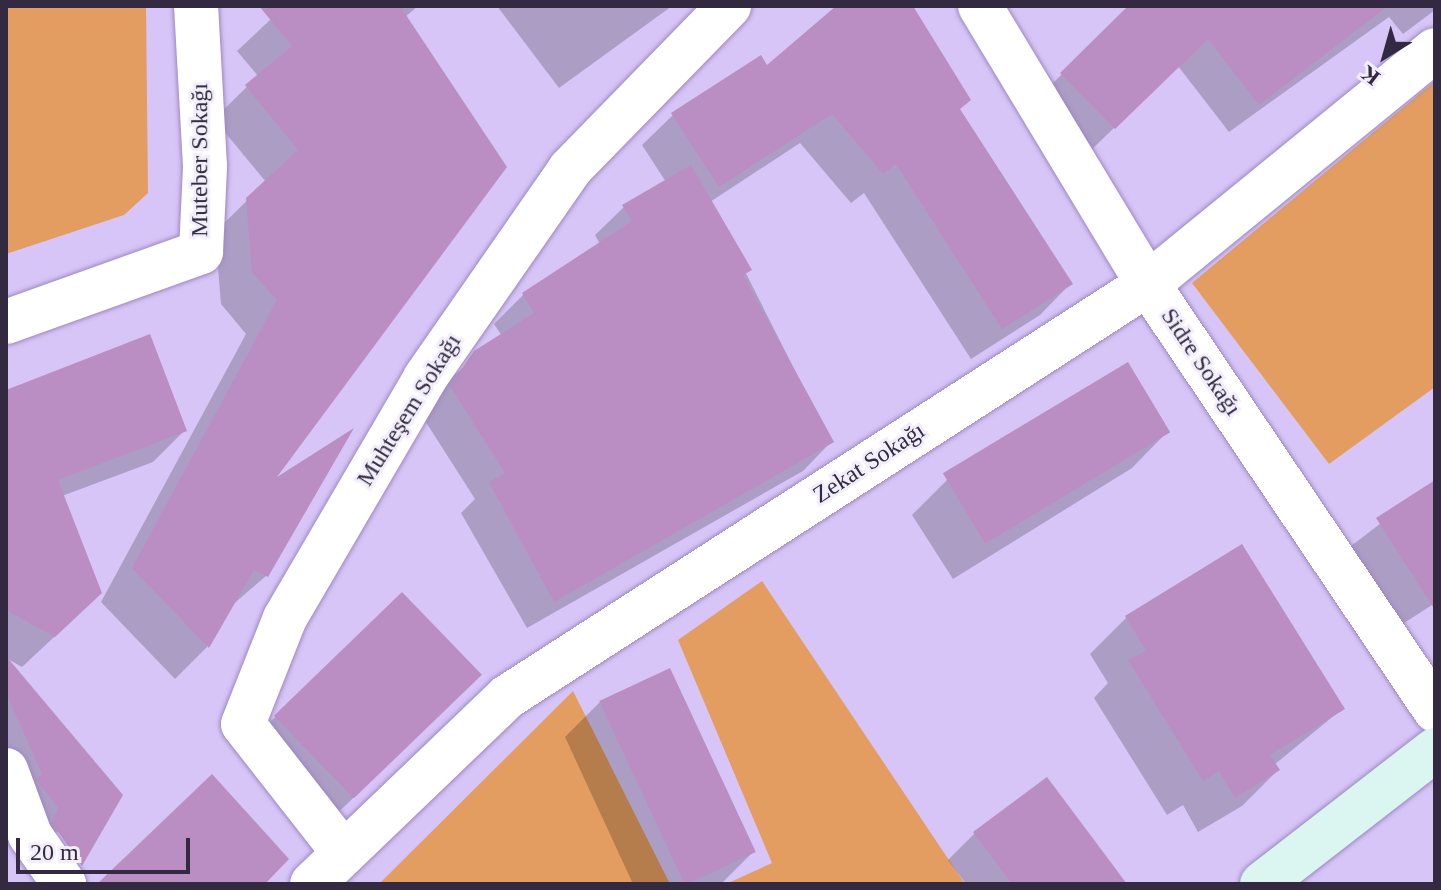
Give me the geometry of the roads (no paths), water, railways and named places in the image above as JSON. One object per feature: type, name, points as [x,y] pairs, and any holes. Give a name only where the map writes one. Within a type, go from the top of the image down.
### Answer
[{"type":"main road","points":[[1262,884],[1435,750]]},
{"type":"street","name":"Muteber Sokağı","points":[[6,322],[201,252],[205,166],[196,6]]},
{"type":"street","name":"Muhteşem Sokağı","points":[[343,852],[243,724],[285,618],[425,378],[570,169],[729,6]]},
{"type":"street","name":"Sidre Sokağı","points":[[980,6],[1148,284],[1435,710]]},
{"type":"street","name":"Zekat Sokağı","points":[[312,884],[507,697],[1148,284],[1435,50]]},
{"type":"street","points":[[6,770],[30,835],[64,884]]}]
